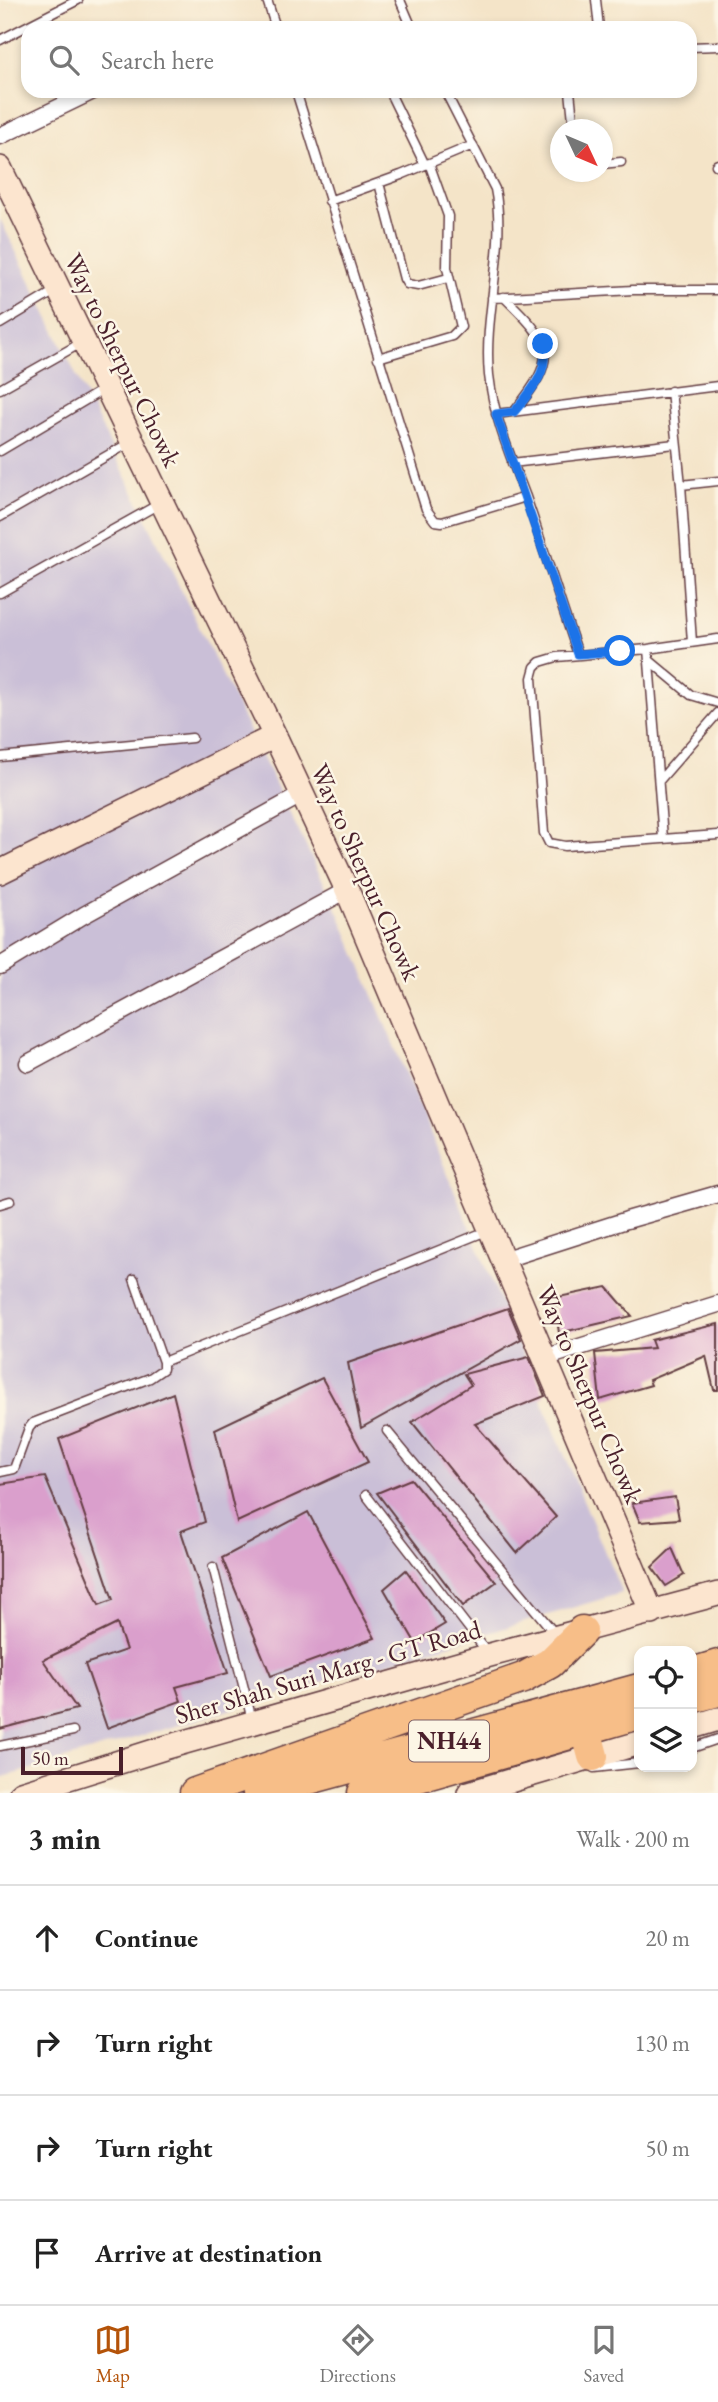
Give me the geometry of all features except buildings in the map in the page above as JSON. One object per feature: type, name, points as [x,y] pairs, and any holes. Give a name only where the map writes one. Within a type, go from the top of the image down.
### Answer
[{"type":"highway","points":[[195,1793],[523,1678],[551,1663],[570,1634]]},
{"type":"highway","points":[[697,1671],[718,1665]]},
{"type":"highway","name":"NH44","points":[[258,1793],[634,1690]]},
{"type":"highway","points":[[697,1697],[718,1691]]},
{"type":"highway","name":"NH44","points":[[363,1793],[589,1743],[634,1717]]},
{"type":"street","points":[[0,136],[79,98]]},
{"type":"street","name":"Way to Sherpur Chowk","points":[[0,169],[275,736],[346,890],[652,1612]]},
{"type":"street","points":[[0,872],[275,736]]},
{"type":"street","points":[[0,966],[84,915],[301,795]]},
{"type":"street","points":[[28,1063],[346,890]]},
{"type":"street","points":[[502,1260],[718,1194]]},
{"type":"street","points":[[544,1358],[718,1304]]},
{"type":"street","name":"Sher Shah Suri Marg - GT Road","points":[[21,1793],[252,1723],[718,1594]]},
{"type":"street","points":[[697,1725],[718,1719]]},
{"type":"street","points":[[469,1793],[534,1775],[589,1743],[634,1742]]},
{"type":"lane","points":[[37,21],[78,0]]},
{"type":"lane","points":[[267,0],[274,21]]},
{"type":"lane","points":[[400,0],[409,21]]},
{"type":"lane","points":[[596,0],[598,21]]},
{"type":"lane","points":[[0,40],[21,29]]},
{"type":"lane","points":[[697,47],[718,46]]},
{"type":"lane","points":[[298,98],[420,494],[431,517],[442,522],[526,497]]},
{"type":"lane","points":[[377,358],[457,332],[461,327],[448,278],[448,216],[427,164],[393,98]]},
{"type":"lane","points":[[449,98],[491,178],[498,204],[488,335],[489,372],[496,414],[578,654]]},
{"type":"lane","points":[[571,98],[573,119]]},
{"type":"lane","points":[[329,201],[473,145]]},
{"type":"lane","points":[[613,163],[621,162]]},
{"type":"lane","points":[[379,183],[407,284],[418,286],[448,278]]},
{"type":"lane","points":[[0,324],[58,289]]},
{"type":"lane","points":[[492,298],[633,290],[718,290]]},
{"type":"lane","points":[[504,297],[537,330],[546,356],[538,381],[514,412]]},
{"type":"lane","points":[[0,389],[83,341]]},
{"type":"lane","points":[[496,414],[718,386]]},
{"type":"lane","points":[[0,451],[106,388]]},
{"type":"lane","points":[[671,391],[681,485],[692,642]]},
{"type":"lane","points":[[0,517],[131,442]]},
{"type":"lane","points":[[512,463],[675,444]]},
{"type":"lane","points":[[681,485],[718,481]]},
{"type":"lane","points":[[0,593],[161,503]]},
{"type":"lane","points":[[718,639],[648,649],[578,654],[540,662],[535,667],[532,678],[546,839],[555,846],[718,835]]},
{"type":"lane","points":[[648,649],[663,838]]},
{"type":"lane","points":[[649,660],[691,695],[718,703]]},
{"type":"lane","points":[[659,781],[718,713]]},
{"type":"lane","points":[[0,757],[192,738]]},
{"type":"lane","points":[[0,1204],[9,1201]]},
{"type":"lane","points":[[163,1362],[489,1230]]},
{"type":"lane","points":[[0,1472],[14,1469],[33,1423],[158,1374],[163,1369],[163,1362],[134,1279]]},
{"type":"lane","points":[[387,1432],[570,1634]]},
{"type":"lane","points":[[366,1495],[490,1656]]},
{"type":"lane","points":[[213,1567],[252,1723]]},
{"type":"lane","points":[[0,1746],[73,1731]]},
{"type":"lane","points":[[697,1746],[718,1739]]},
{"type":"lane","points":[[534,1775],[634,1764]]},
{"type":"shaded area","points":[[0,219],[340,916],[622,1593],[0,1778]]},
{"type":"route","points":[[543,344],[546,356],[538,381],[514,412],[496,414],[578,654],[620,651]]}]
